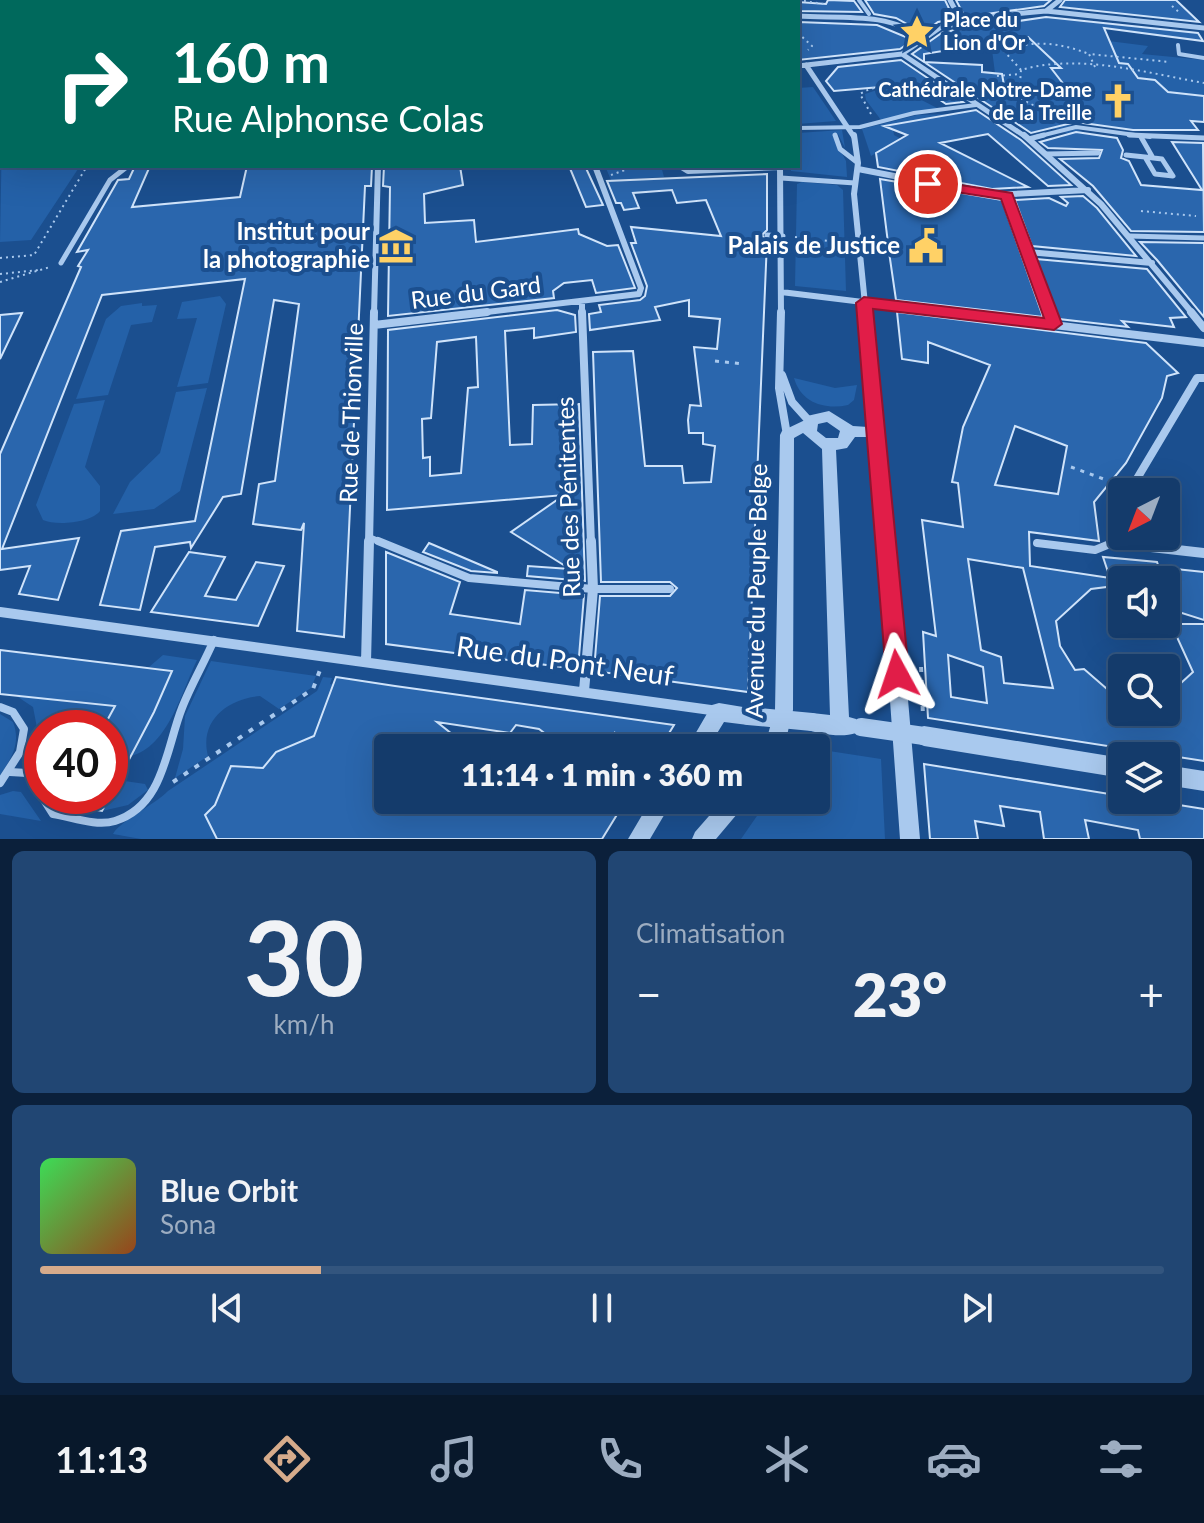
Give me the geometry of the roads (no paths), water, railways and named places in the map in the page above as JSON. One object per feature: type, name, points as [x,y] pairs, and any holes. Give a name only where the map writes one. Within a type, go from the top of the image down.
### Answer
[{"type":"street","points":[[950,0],[961,21]]},
{"type":"street","points":[[1046,11],[1060,0]]},
{"type":"street","points":[[800,66],[902,54],[914,48],[920,38],[961,21],[1046,11],[1204,28]]},
{"type":"street","points":[[800,16],[875,21],[911,29],[920,38]]},
{"type":"street","points":[[902,54],[1029,139],[1088,190],[1204,328]]},
{"type":"street","points":[[806,65],[851,128],[858,166],[855,183],[859,245],[878,432],[910,839]]},
{"type":"street","points":[[800,128],[851,128],[914,113],[949,111],[976,105]]},
{"type":"street","points":[[1029,139],[1076,127],[1141,137],[1204,138]]},
{"type":"street","points":[[858,166],[1007,196],[1088,190]]},
{"type":"street","name":"Rue de Thionville","points":[[366,662],[378,168]]},
{"type":"street","name":"Rue du Gard","points":[[374,325],[639,294],[641,288],[596,168]]},
{"type":"street","points":[[683,168],[688,171],[743,168]]},
{"type":"street","name":"Avenue du Peuple Belge","points":[[778,734],[784,710],[787,435],[780,402],[783,236],[780,168]]},
{"type":"street","points":[[1007,196],[1054,324]]},
{"type":"street","points":[[1129,236],[1204,238]]},
{"type":"street","points":[[1028,252],[1152,263]]},
{"type":"street","points":[[781,292],[1204,343]]},
{"type":"street","name":"Rue des Pénitentes","points":[[582,301],[593,589],[584,691]]},
{"type":"street","name":"Avenue du Peuple Belge","points":[[780,367],[790,399],[810,423],[815,440],[829,446]]},
{"type":"street","points":[[1138,478],[1197,378],[1204,378]]},
{"type":"street","points":[[810,423],[829,416],[841,421],[848,431]]},
{"type":"street","name":"Avenue du Peuple Belge","points":[[787,435],[810,423]]},
{"type":"street","points":[[848,431],[878,432]]},
{"type":"street","points":[[840,724],[829,446],[844,442],[848,431]]},
{"type":"street","points":[[1178,550],[1204,553]]},
{"type":"street","name":"Rue du Pont Neuf","points":[[0,612],[748,716],[861,727],[924,728],[1108,765]]},
{"type":"street","name":"Avenue du Peuple Belge","points":[[706,734],[719,712]]},
{"type":"street","points":[[1180,777],[1204,781]]},
{"type":"street","points":[[638,839],[654,814]]},
{"type":"street","points":[[702,839],[724,814]]},
{"type":"lane","points":[[859,0],[869,14]]},
{"type":"lane","points":[[1178,45],[1179,54],[1204,58]]},
{"type":"lane","points":[[835,135],[840,149],[858,166]]},
{"type":"lane","points":[[1141,137],[1153,158]]},
{"type":"lane","points":[[1047,154],[1098,153]]},
{"type":"lane","points":[[1126,155],[1145,157],[1162,159],[1173,176],[1155,174],[1145,157]]},
{"type":"lane","points":[[61,263],[110,180],[125,168]]},
{"type":"lane","points":[[781,178],[855,183]]},
{"type":"lane","points":[[767,235],[783,236]]},
{"type":"lane","points":[[369,537],[469,578],[593,589],[670,589]]},
{"type":"lane","points":[[1037,543],[1102,551],[1108,548]]},
{"type":"lane","points":[[10,772],[27,773],[53,814],[113,822],[148,798],[167,764],[179,716],[214,640]]},
{"type":"lane","points":[[0,707],[16,712],[24,722],[21,754],[0,783]]},
{"type":"place","name":"Place du Lion d'Or","points":[[917,32]]},
{"type":"place","name":"Cathédrale Notre-Dame de la Treille","points":[[1118,101]]},
{"type":"place","name":"Institut pour la photographie","points":[[396,246]]},
{"type":"place","name":"Palais de Justice","points":[[926,246]]}]
